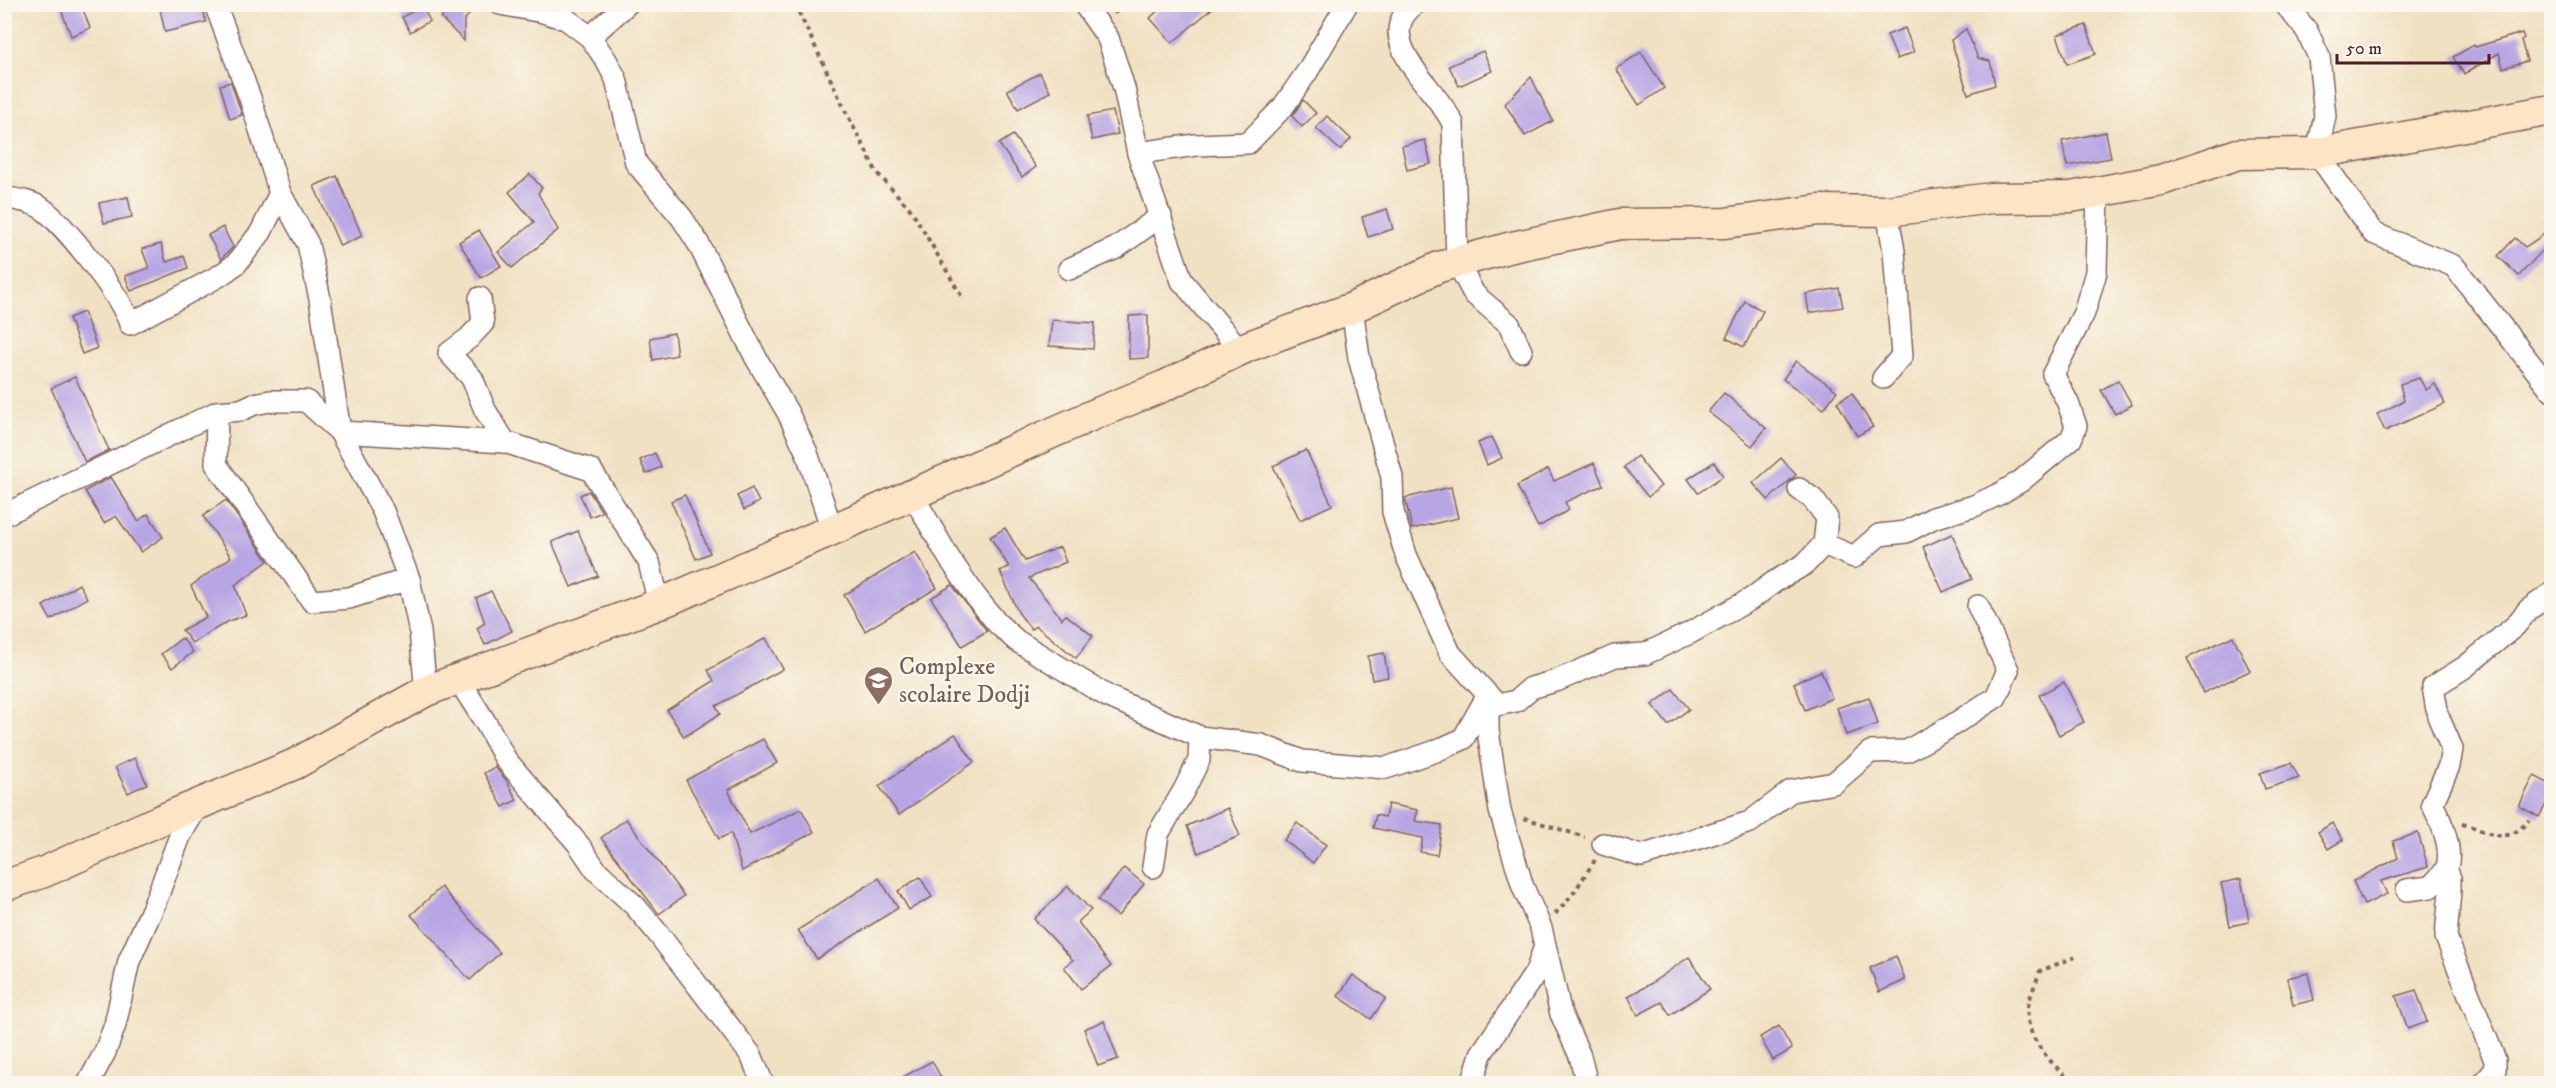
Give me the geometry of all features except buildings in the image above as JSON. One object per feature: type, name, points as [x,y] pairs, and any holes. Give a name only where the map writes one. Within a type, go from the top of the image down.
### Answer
[{"type":"main road","points":[[4,886],[63,864],[199,803],[295,764],[426,691],[659,604],[1164,386],[1240,350],[1352,308],[1439,267],[1512,247],[1620,224],[1725,223],[1819,210],[1887,211],[1992,198],[2071,197],[2161,180],[2238,154],[2317,153],[2552,110]]},
{"type":"street","points":[[215,4],[250,98],[280,193],[308,244],[320,299],[340,432]]},
{"type":"street","points":[[500,4],[558,16],[574,24],[590,37],[606,60],[616,79],[636,163],[682,218],[756,358],[789,412],[807,453],[832,530]]},
{"type":"street","points":[[590,37],[627,4]]},
{"type":"street","points":[[1084,4],[1108,38],[1124,88],[1138,153],[1182,281],[1240,350]]},
{"type":"street","points":[[1138,153],[1196,145],[1248,143],[1283,107],[1307,72],[1347,4]]},
{"type":"street","points":[[1415,4],[1399,26],[1399,43],[1407,60],[1448,112],[1453,124],[1457,262],[1474,294],[1509,324],[1521,351]]},
{"type":"street","points":[[2285,4],[2307,31],[2319,57],[2325,116],[2317,153],[2373,233],[2454,266],[2552,391]]},
{"type":"street","points":[[1824,544],[1854,557],[1879,535],[1906,532],[1933,518],[1974,506],[2021,481],[2071,438],[2076,426],[2068,403],[2053,374],[2084,313],[2096,272],[2097,192]]},
{"type":"street","points":[[4,198],[27,201],[51,217],[104,279],[121,304],[130,324],[219,276],[236,264],[261,232],[280,193]]},
{"type":"street","points":[[1883,378],[1902,356],[1895,261],[1887,211]]},
{"type":"street","points":[[1069,268],[1116,248],[1161,216]]},
{"type":"street","points":[[480,298],[483,323],[469,338],[449,353],[472,378],[485,410],[505,442]]},
{"type":"street","points":[[1352,308],[1359,358],[1392,477],[1393,512],[1406,555],[1450,653],[1497,705],[1516,701],[1531,688],[1556,681],[1615,656],[1645,654],[1690,633],[1751,599],[1805,564],[1824,544],[1827,518],[1813,499],[1798,489]]},
{"type":"street","points":[[4,515],[217,412],[241,411],[254,404],[270,401],[306,401],[340,432],[384,511],[409,579],[420,632],[426,691]]},
{"type":"street","points":[[217,412],[216,464],[312,601],[349,598],[409,579]]},
{"type":"street","points":[[340,432],[505,442],[591,470],[649,562],[659,604]]},
{"type":"street","points":[[912,494],[949,558],[976,597],[997,623],[1017,641],[1107,696],[1200,737],[1261,745],[1302,761],[1386,768],[1463,739],[1488,695]]},
{"type":"street","points":[[2407,890],[2430,887],[2446,869],[2450,851],[2441,819],[2432,804],[2450,766],[2452,749],[2438,716],[2433,687],[2465,668],[2516,626],[2528,610],[2552,593]]},
{"type":"street","points":[[1604,844],[1641,856],[1750,822],[1791,791],[1834,783],[1870,752],[1907,751],[1996,698],[2008,670],[1978,606]]},
{"type":"street","points":[[458,679],[506,760],[579,845],[596,870],[635,906],[656,931],[751,1055],[763,1083]]},
{"type":"street","points":[[1488,695],[1488,731],[1500,811],[1523,887],[1543,937],[1561,1014],[1580,1056],[1587,1083]]},
{"type":"street","points":[[1153,867],[1158,834],[1199,760],[1200,737]]},
{"type":"street","points":[[88,1083],[113,1032],[129,961],[180,836],[199,803]]},
{"type":"street","points":[[2446,869],[2450,878],[2446,937],[2495,1060],[2495,1070],[2483,1083]]},
{"type":"street","points":[[1472,1083],[1480,1054],[1536,972],[1543,937]]},
{"type":"path","points":[[795,4],[847,114],[878,173],[912,211],[962,297]]},
{"type":"path","points":[[1500,811],[1559,827],[1604,844],[1543,937]]},
{"type":"path","points":[[2441,819],[2504,835],[2518,833],[2529,820]]},
{"type":"path","points":[[2065,1083],[2067,1078],[2051,1062],[2032,1036],[2028,1009],[2040,971],[2075,957]]},
{"type":"place","name":"Complexe scolaire Dodji","points":[[878,706]]}]
